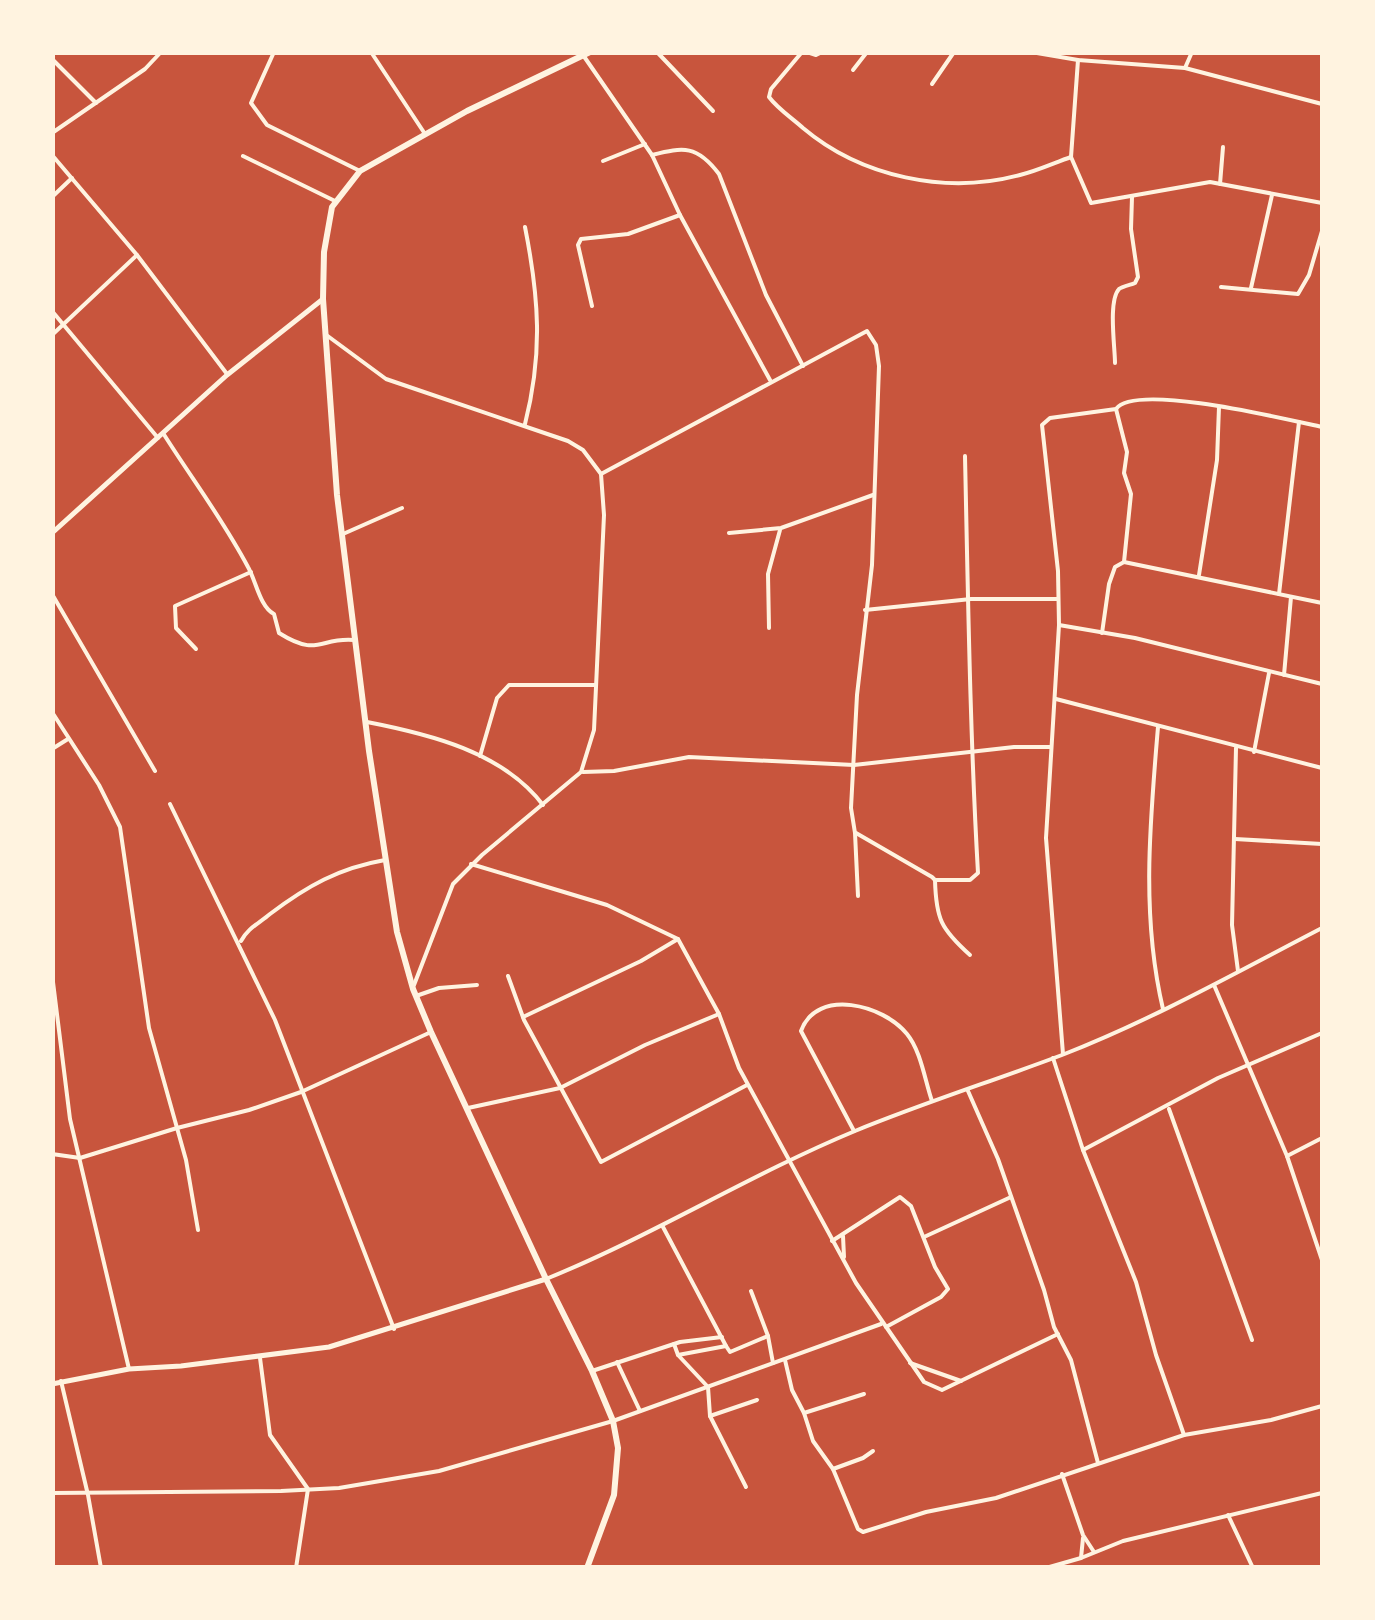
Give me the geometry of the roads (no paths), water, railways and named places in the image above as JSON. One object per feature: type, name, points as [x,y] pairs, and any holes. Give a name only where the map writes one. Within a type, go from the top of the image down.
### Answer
[{"type":"main road","points":[[586,54],[360,171],[335,201],[326,228],[323,300],[343,534],[397,932],[414,992],[431,1032],[613,1421],[618,1448],[614,1495],[587,1568]]},
{"type":"street","points":[[52,133],[145,68],[161,52]]},
{"type":"street","points":[[274,52],[251,102],[263,122],[360,171]]},
{"type":"street","points":[[371,52],[425,134]]},
{"type":"street","points":[[657,52],[714,111]]},
{"type":"street","points":[[822,52],[805,52],[771,89],[769,97],[815,138],[846,159],[883,174],[950,182],[1019,176],[1071,157]]},
{"type":"street","points":[[853,70],[866,52]]},
{"type":"street","points":[[932,84],[954,52]]},
{"type":"street","points":[[1031,52],[1078,60],[1184,68],[1322,104]]},
{"type":"street","points":[[1184,68],[1192,52]]},
{"type":"street","points":[[586,54],[652,155],[680,215],[770,380]]},
{"type":"street","points":[[52,60],[96,103]]},
{"type":"street","points":[[1078,60],[1071,157],[1091,202],[1201,182],[1321,203],[1322,194]]},
{"type":"street","points":[[603,162],[645,144]]},
{"type":"street","points":[[1220,184],[1223,147]]},
{"type":"street","points":[[652,155],[681,148],[710,161],[719,174],[766,295],[802,366]]},
{"type":"street","points":[[52,155],[137,255],[228,376]]},
{"type":"street","points":[[243,156],[335,201]]},
{"type":"street","points":[[52,197],[72,178]]},
{"type":"street","points":[[1251,288],[1272,194]]},
{"type":"street","points":[[1115,363],[1113,315],[1117,292],[1135,283],[1138,277],[1131,229],[1132,196]]},
{"type":"street","points":[[592,306],[578,245],[581,239],[628,234],[680,215]]},
{"type":"street","points":[[525,227],[540,328],[534,391],[525,424]]},
{"type":"street","points":[[1222,287],[1298,294],[1309,276],[1322,231]]},
{"type":"street","points":[[52,335],[137,255]]},
{"type":"street","points":[[52,533],[228,376],[323,300]]},
{"type":"street","points":[[52,311],[161,436],[213,504],[284,636],[308,646],[325,646],[341,638],[356,639]]},
{"type":"street","points":[[601,474],[866,331],[876,346],[879,366],[872,565],[865,610],[851,819],[856,832],[858,896]]},
{"type":"street","points":[[325,334],[386,379],[525,424],[584,450],[601,474],[604,515],[594,730],[589,752],[580,772],[452,884],[414,992],[478,985]]},
{"type":"street","points":[[1064,1054],[1048,884],[1050,747],[1059,624],[1042,425],[1050,418],[1116,409],[1123,402],[1159,399],[1266,413],[1322,427]]},
{"type":"street","points":[[1198,575],[1217,460],[1220,407]]},
{"type":"street","points":[[1116,409],[1126,452],[1124,473],[1131,494],[1124,562]]},
{"type":"street","points":[[1279,594],[1299,422]]},
{"type":"street","points":[[935,880],[970,880],[978,873],[973,793],[975,752],[970,724],[965,456]]},
{"type":"street","points":[[728,533],[780,528],[873,494]]},
{"type":"street","points":[[343,534],[402,508]]},
{"type":"street","points":[[769,628],[768,574],[780,528]]},
{"type":"street","points":[[1102,633],[1108,584],[1115,567],[1124,562],[1322,602]]},
{"type":"street","points":[[196,648],[176,628],[175,606],[251,572]]},
{"type":"street","points":[[52,594],[156,771]]},
{"type":"street","points":[[1284,675],[1290,597]]},
{"type":"street","points":[[865,610],[970,600],[1057,600]]},
{"type":"street","points":[[1059,624],[1322,684]]},
{"type":"street","points":[[1254,752],[1269,672]]},
{"type":"street","points":[[480,756],[498,698],[509,685],[596,685]]},
{"type":"street","points":[[1056,700],[1322,768]]},
{"type":"street","points":[[52,712],[100,784],[120,830],[150,1028],[177,1128],[198,1230]]},
{"type":"street","points":[[367,722],[413,731],[480,756],[515,774],[543,805]]},
{"type":"street","points":[[1158,727],[1148,884],[1155,974],[1163,1009]]},
{"type":"street","points":[[52,749],[68,739]]},
{"type":"street","points":[[580,772],[614,771],[689,757],[854,765],[1014,747],[1050,747]]},
{"type":"street","points":[[1236,748],[1232,926],[1238,971]]},
{"type":"street","points":[[170,804],[275,1020],[394,1329]]},
{"type":"street","points":[[856,832],[864,840],[926,871],[935,880],[938,916],[950,936],[970,955]]},
{"type":"street","points":[[1235,839],[1322,844]]},
{"type":"street","points":[[239,944],[247,930],[306,886],[357,865],[385,860]]},
{"type":"street","points":[[471,864],[607,905],[678,939],[719,1014],[748,1085],[787,1162],[882,1326],[924,1382],[942,1390],[1058,1334]]},
{"type":"street","points":[[52,1384],[129,1369],[260,1358],[329,1347],[546,1280],[854,1131],[1064,1054],[1214,985],[1322,928]]},
{"type":"street","points":[[234,931],[247,930]]},
{"type":"street","points":[[523,1017],[642,961],[678,939]]},
{"type":"street","points":[[52,974],[70,1120],[129,1369]]},
{"type":"street","points":[[508,976],[523,1017],[601,1162],[748,1085]]},
{"type":"street","points":[[1214,985],[1287,1156],[1322,1260]]},
{"type":"street","points":[[854,1131],[801,1031],[828,1004],[882,1014],[898,1026],[911,1040],[932,1102]]},
{"type":"street","points":[[466,1108],[560,1088],[644,1045],[719,1014]]},
{"type":"street","points":[[52,1154],[80,1158],[301,1092],[431,1032]]},
{"type":"street","points":[[1083,1150],[1190,1092],[1322,1033]]},
{"type":"street","points":[[1052,1058],[1083,1150],[1136,1282],[1184,1436]]},
{"type":"street","points":[[968,1090],[1012,1197],[1079,1384],[1098,1463]]},
{"type":"street","points":[[1168,1107],[1252,1340]]},
{"type":"street","points":[[1287,1156],[1322,1138]]},
{"type":"street","points":[[52,1493],[339,1488],[439,1471],[613,1421],[882,1326],[947,1293],[948,1285],[935,1267],[910,1206],[900,1197],[832,1241]]},
{"type":"street","points":[[924,1237],[1012,1197]]},
{"type":"street","points":[[663,1226],[730,1352],[768,1336]]},
{"type":"street","points":[[844,1234],[844,1262]]},
{"type":"street","points":[[751,1292],[774,1364]]},
{"type":"street","points":[[592,1371],[674,1344],[722,1337]]},
{"type":"street","points":[[674,1344],[678,1354],[708,1387],[710,1416],[746,1488]]},
{"type":"street","points":[[678,1354],[726,1346]]},
{"type":"street","points":[[260,1358],[270,1435],[308,1489],[296,1568]]},
{"type":"street","points":[[785,1360],[792,1390],[813,1440],[833,1469],[858,1529],[864,1532],[926,1512],[996,1498],[1184,1436],[1322,1406]]},
{"type":"street","points":[[616,1362],[640,1411]]},
{"type":"street","points":[[908,1362],[961,1381]]},
{"type":"street","points":[[916,1373],[929,1371]]},
{"type":"street","points":[[61,1381],[101,1568]]},
{"type":"street","points":[[804,1413],[864,1394]]},
{"type":"street","points":[[710,1416],[757,1400]]},
{"type":"street","points":[[833,1469],[873,1451]]},
{"type":"street","points":[[1062,1474],[1083,1535],[1094,1552]]},
{"type":"street","points":[[1046,1568],[1122,1541],[1322,1494]]},
{"type":"street","points":[[1228,1515],[1253,1568]]},
{"type":"street","points":[[1081,1558],[1083,1535]]}]
